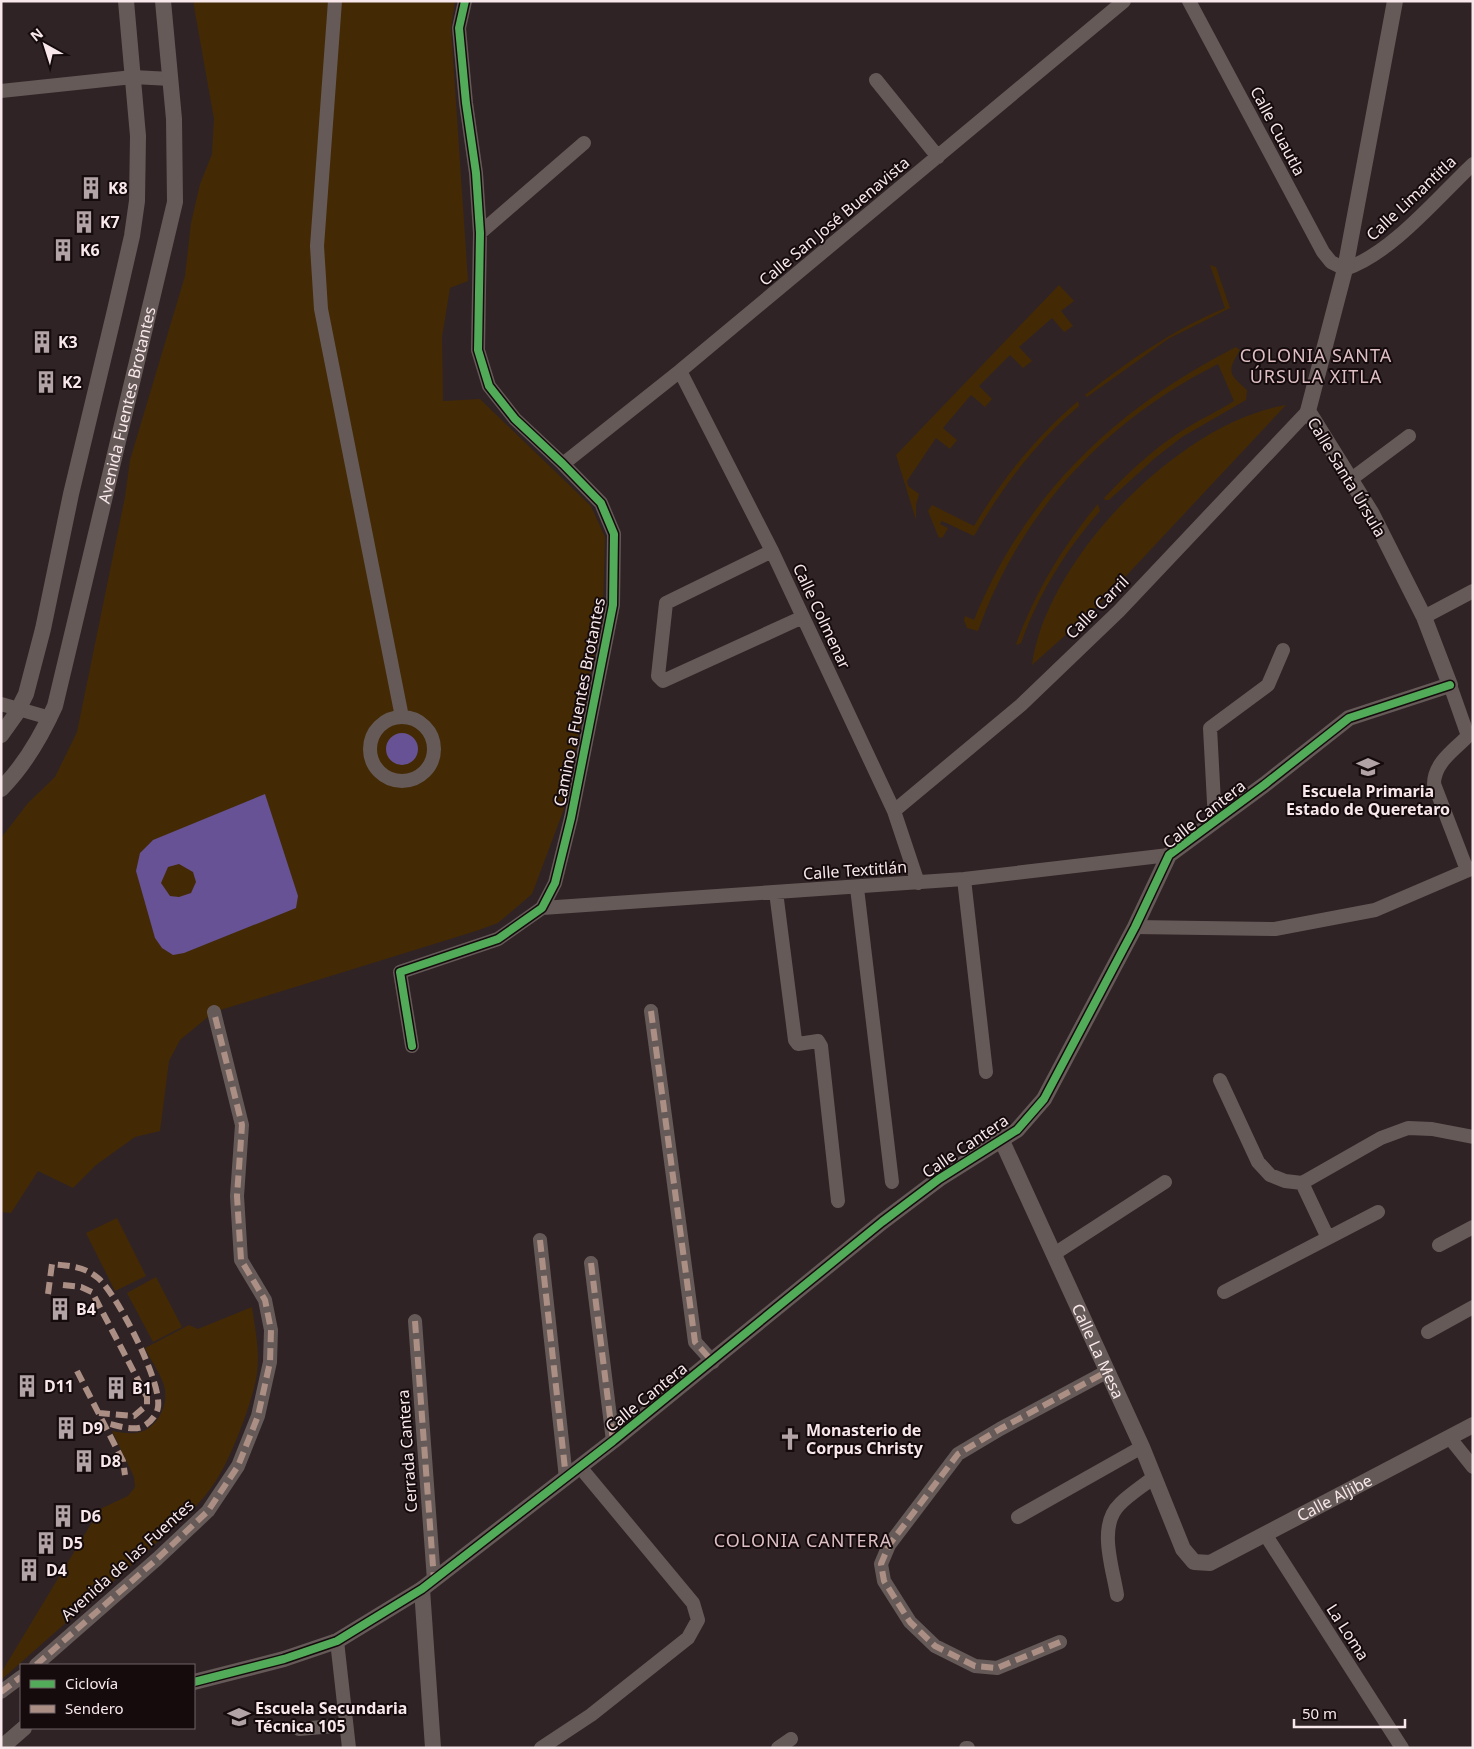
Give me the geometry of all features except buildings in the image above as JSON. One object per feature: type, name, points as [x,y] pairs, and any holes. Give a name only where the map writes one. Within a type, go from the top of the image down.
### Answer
[{"type":"street","name":"Avenida Fuentes Brotantes","points":[[1,735],[26,694],[44,623],[71,494],[132,236],[139,168],[126,1]]},
{"type":"street","name":"Avenida Fuentes Brotantes","points":[[1,789],[16,774],[50,718],[55,706],[97,538],[174,202],[176,161],[171,79],[163,1]]},
{"type":"street","points":[[335,1],[317,246],[320,309],[402,717]]},
{"type":"street","name":"Camino a Fuentes Brotantes","points":[[412,1046],[400,972],[498,939],[542,908],[555,883],[571,818],[613,605],[614,534],[601,503],[563,464],[515,420],[489,386],[478,350],[480,233],[476,173],[466,103],[459,28],[465,1]]},
{"type":"street","name":"Calle San José Buenavista","points":[[563,464],[680,371],[1124,1]]},
{"type":"street","name":"Calle Cuautla","points":[[1189,1],[1323,252],[1331,262],[1345,269]]},
{"type":"street","name":"Calle Santa Úrsula","points":[[1395,1],[1345,269],[1308,411],[1372,514],[1424,617],[1471,736]]},
{"type":"street","points":[[1,90],[133,77],[171,79]]},
{"type":"street","points":[[876,80],[938,157]]},
{"type":"street","points":[[480,233],[584,143]]},
{"type":"street","name":"Calle Limantitla","points":[[1345,269],[1363,263],[1382,251],[1473,164]]},
{"type":"street","name":"Calle Colmenar","points":[[680,371],[772,551],[894,811],[918,883]]},
{"type":"street","name":"Calle Carril","points":[[894,811],[1021,705],[1120,611],[1308,411]]},
{"type":"street","points":[[1350,480],[1409,436]]},
{"type":"street","points":[[772,551],[666,603],[658,676],[663,681],[803,617]]},
{"type":"street","points":[[1424,617],[1473,591]]},
{"type":"street","points":[[1216,821],[1210,728],[1268,685],[1283,650]]},
{"type":"street","name":"Calle Cantera","points":[[195,1682],[284,1659],[337,1640],[428,1584],[613,1442],[882,1222],[939,1180],[1017,1130],[1044,1099],[1135,927],[1169,855],[1349,718],[1450,685]]},
{"type":"street","points":[[1,704],[50,718]]},
{"type":"street","points":[[402,717],[415,719],[425,726],[432,736],[434,749],[432,761],[425,771],[416,778],[404,782],[392,780],[381,774],[373,764],[369,752],[371,739],[378,727],[389,720],[402,717]]},
{"type":"street","points":[[1135,927],[1275,929],[1375,910],[1470,869],[1434,784],[1434,773],[1441,762],[1471,736]]},
{"type":"street","name":"Calle Textitlán","points":[[542,908],[918,883],[1169,855]]},
{"type":"street","points":[[964,879],[986,1072]]},
{"type":"street","points":[[857,888],[892,1182]]},
{"type":"street","points":[[776,892],[795,1040],[798,1044],[818,1041],[821,1046],[838,1201]]},
{"type":"street","points":[[651,1011],[695,1342],[713,1362]]},
{"type":"street","name":"Avenida de las Fuentes","points":[[37,1664],[150,1565],[208,1511],[238,1466],[258,1416],[270,1362],[271,1330],[265,1300],[241,1260],[237,1196],[242,1124],[214,1012]]},
{"type":"street","points":[[1220,1080],[1258,1162],[1270,1175],[1285,1181],[1302,1183],[1381,1138],[1408,1128],[1432,1129],[1473,1137]]},
{"type":"street","name":"Calle La Mesa","points":[[1002,1141],[1108,1371],[1183,1549],[1194,1562]]},
{"type":"street","points":[[1054,1254],[1165,1182]]},
{"type":"street","points":[[1302,1183],[1328,1238]]},
{"type":"street","points":[[1224,1292],[1378,1212]]},
{"type":"street","points":[[1439,1245],[1473,1227]]},
{"type":"street","points":[[540,1240],[566,1478]]},
{"type":"street","points":[[592,1263],[613,1442]]},
{"type":"street","points":[[1428,1332],[1473,1307]]},
{"type":"street","name":"Cerrada Cantera","points":[[415,1321],[428,1584]]},
{"type":"street","points":[[1060,1642],[996,1668],[975,1666],[935,1646],[910,1622],[884,1581],[881,1564],[889,1545],[958,1454],[1000,1429],[1108,1371]]},
{"type":"street","name":"Calle Aljibe","points":[[1194,1562],[1210,1563],[1473,1424]]},
{"type":"street","points":[[1449,1437],[1473,1467]]},
{"type":"street","points":[[1018,1517],[1142,1448]]},
{"type":"street","points":[[541,1748],[591,1715],[688,1638],[698,1620],[693,1603],[580,1467]]},
{"type":"street","points":[[1118,1595],[1107,1531],[1111,1518],[1119,1505],[1154,1478]]},
{"type":"street","name":"La Loma","points":[[1265,1534],[1402,1748]]},
{"type":"street","points":[[428,1584],[433,1748]]},
{"type":"street","points":[[337,1640],[349,1748]]},
{"type":"street","points":[[1,1692],[20,1678]]},
{"type":"street","points":[[299,1729],[346,1725]]},
{"type":"street","points":[[2,1748],[23,1729]]},
{"type":"street","points":[[778,1748],[791,1739]]},
{"type":"shaded area","points":[[193,1],[455,1],[451,28],[468,281],[450,288],[442,337],[443,401],[480,399],[591,506],[605,537],[603,609],[564,809],[532,894],[498,923],[214,1012],[180,1040],[169,1061],[160,1131],[135,1137],[96,1165],[73,1188],[38,1171],[11,1213],[1,1212],[1,838],[28,803],[55,777],[77,732],[125,497],[130,460],[185,276],[191,223],[200,184],[212,154],[214,119]]},
{"type":"shaded area","points":[[1210,265],[1216,267],[1230,308],[1168,339],[1087,397],[1085,395],[1119,369],[1169,336],[1225,308]]},
{"type":"shaded area","points":[[1059,285],[1074,301],[1061,311],[1073,326],[1064,332],[1052,318],[1019,347],[1032,361],[1023,368],[1010,355],[979,386],[992,399],[985,407],[971,395],[943,428],[957,440],[950,449],[936,438],[907,481],[908,486],[919,494],[916,505],[916,520],[896,455]]},
{"type":"shaded area","points":[[1236,347],[1240,350],[1231,368],[1233,376],[1247,390],[1246,400],[1182,437],[1155,458],[1109,500],[1105,500],[1104,498],[1140,463],[1170,439],[1234,401],[1218,364],[1177,387],[1139,413],[1104,442],[1072,474],[1043,509],[1018,547],[996,587],[978,631],[967,628],[964,620],[965,616],[974,620],[995,574],[1020,532],[1048,494],[1079,459],[1114,427],[1151,398],[1192,371]]},
{"type":"shaded area","points":[[1078,401],[1079,406],[1048,435],[1021,466],[996,500],[974,536],[942,521],[940,524],[948,528],[943,537],[939,538],[928,511],[932,505],[974,526],[996,491],[1021,459],[1048,429]]},
{"type":"shaded area","points":[[1286,405],[1097,607],[1032,665],[1043,624],[1063,582],[1091,541],[1124,502],[1163,467],[1204,438],[1245,417]]},
{"type":"shaded area","points":[[1098,504],[1100,511],[1054,573],[1036,607],[1021,643],[1017,645],[1032,606],[1051,570]]},
{"type":"shaded area","points":[[402,733],[408,734],[413,738],[417,743],[417,755],[413,760],[408,764],[402,765],[396,764],[391,760],[387,755],[386,749],[387,743],[391,738],[396,734]]},
{"type":"shaded area","points":[[265,794],[298,896],[296,908],[184,953],[173,955],[162,948],[155,938],[136,871],[140,853],[153,840]],"holes":[[[179,864],[193,872],[196,882],[191,893],[179,897],[170,896],[161,883],[168,867]]]},
{"type":"shaded area","points":[[117,1218],[146,1276],[115,1291],[86,1233]]},
{"type":"shaded area","points":[[156,1277],[182,1327],[153,1342],[127,1293]]},
{"type":"shaded area","points":[[252,1307],[258,1356],[255,1384],[237,1439],[213,1485],[187,1516],[1,1680],[1,1673],[100,1509],[128,1496],[135,1487],[134,1477],[112,1431],[142,1432],[154,1424],[162,1411],[165,1397],[164,1385],[145,1348],[189,1325],[198,1329]]},
{"type":"marked path","points":[[651,1011],[695,1342],[713,1362]]},
{"type":"marked path","points":[[37,1664],[157,1559],[208,1511],[238,1466],[258,1416],[270,1362],[271,1330],[265,1300],[241,1260],[237,1196],[242,1125],[214,1012]]},
{"type":"marked path","points":[[540,1240],[566,1478]]},
{"type":"marked path","points":[[591,1263],[613,1441]]},
{"type":"marked path","points":[[48,1294],[52,1264],[76,1267],[93,1274],[116,1301],[146,1359],[157,1395],[158,1407],[155,1416],[148,1423],[138,1428],[105,1423]]},
{"type":"marked path","points":[[63,1285],[81,1287],[92,1292],[147,1397],[147,1405],[134,1416],[99,1413]]},
{"type":"marked path","points":[[415,1321],[434,1580]]},
{"type":"marked path","points":[[77,1371],[123,1461],[125,1475]]},
{"type":"marked path","points":[[1060,1642],[997,1668],[975,1666],[935,1646],[910,1622],[884,1581],[881,1564],[889,1545],[958,1454],[1000,1429],[1108,1371]]},
{"type":"marked path","points":[[1,1692],[20,1678]]},
{"type":"cycle path","points":[[412,1046],[400,972],[498,939],[542,908],[555,883],[571,818],[613,605],[614,534],[601,503],[515,419],[489,386],[478,350],[480,233],[476,173],[466,103],[459,28],[465,1]]},
{"type":"cycle path","points":[[195,1682],[284,1659],[337,1641],[422,1589],[613,1441],[882,1222],[939,1179],[1017,1130],[1044,1099],[1135,927],[1169,855],[1264,785],[1349,718],[1450,685]]},
{"type":"place","name":"K8","points":[[91,188]]},
{"type":"place","name":"K7","points":[[84,222]]},
{"type":"place","name":"K6","points":[[63,250]]},
{"type":"place","name":"K3","points":[[42,342]]},
{"type":"place","name":"K2","points":[[46,382]]},
{"type":"place","name":"Escuela Primaria Estado de Queretaro","points":[[1368,767]]},
{"type":"place","name":"B4","points":[[60,1309]]},
{"type":"place","name":"D11","points":[[27,1386]]},
{"type":"place","name":"B1","points":[[116,1388]]},
{"type":"place","name":"D9","points":[[66,1428]]},
{"type":"place","name":"Monasterio de Corpus Christy","points":[[790,1439]]},
{"type":"place","name":"D8","points":[[84,1461]]},
{"type":"place","name":"D6","points":[[63,1516]]},
{"type":"place","name":"D5","points":[[46,1543]]},
{"type":"place","name":"D4","points":[[29,1570]]},
{"type":"place","name":"Escuela Secundaria Técnica 105","points":[[239,1717]]},
{"type":"district","name":"COLONIA SANTA ÚRSULA XITLA","points":[[1316,366]]},
{"type":"district","name":"COLONIA CANTERA","points":[[803,1541]]}]
